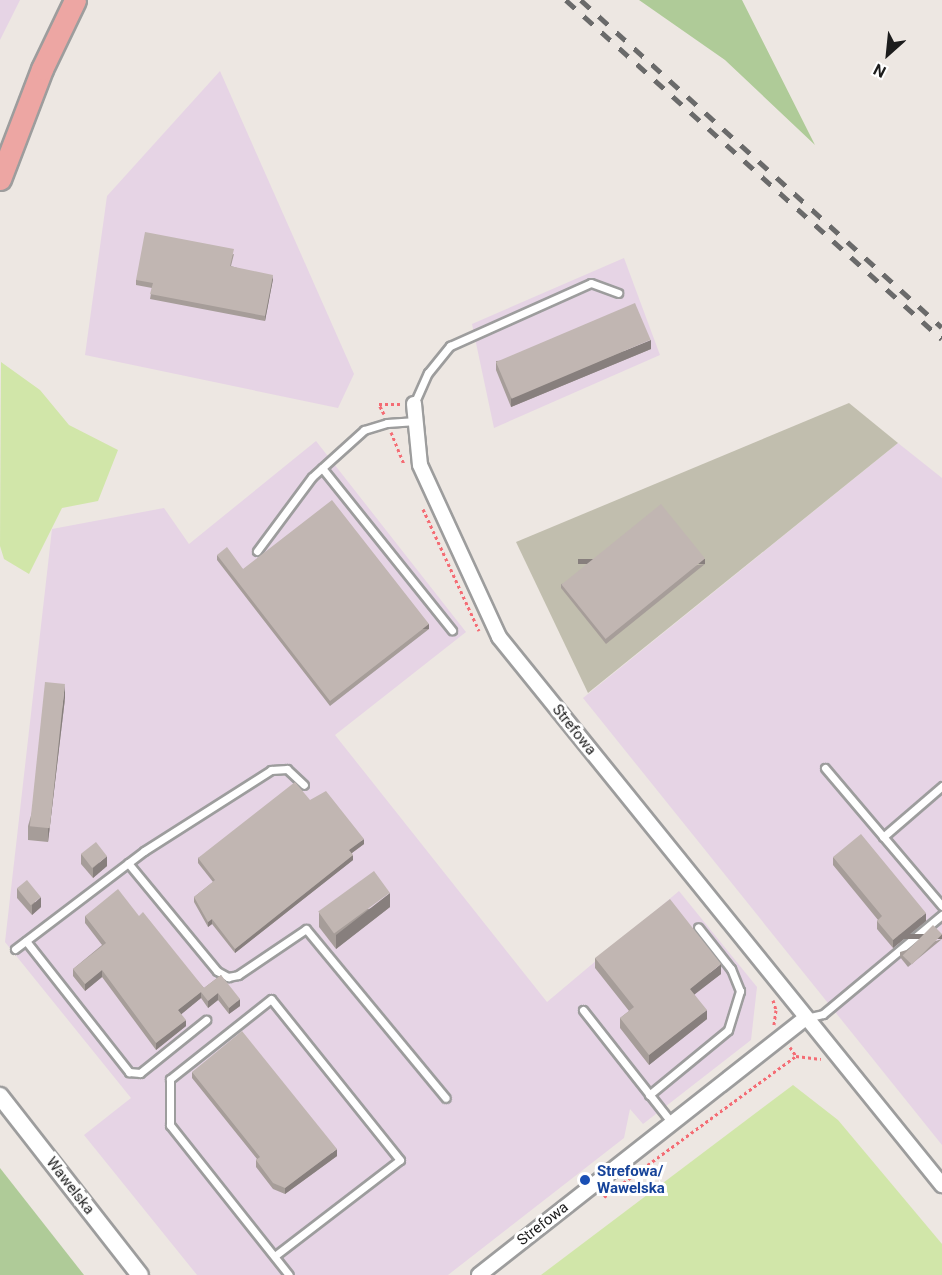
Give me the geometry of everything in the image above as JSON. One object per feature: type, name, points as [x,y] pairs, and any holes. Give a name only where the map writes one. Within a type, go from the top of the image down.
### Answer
[{"type":"highway","points":[[0,179],[42,69],[75,0]]},
{"type":"street","name":"Strefowa","points":[[414,404],[420,465],[499,636],[942,1185]]},
{"type":"street","name":"Strefowa","points":[[478,1275],[806,1018]]},
{"type":"street","name":"Wawelska","points":[[0,1096],[140,1275]]},
{"type":"lane","points":[[414,404],[428,373],[450,346],[591,283],[618,293]]},
{"type":"lane","points":[[257,551],[322,468],[364,430],[387,423],[416,421]]},
{"type":"lane","points":[[322,468],[452,630]]},
{"type":"lane","points":[[825,768],[942,906]]},
{"type":"lane","points":[[15,949],[128,863],[271,770],[286,769],[304,785]]},
{"type":"lane","points":[[883,837],[942,786]]},
{"type":"lane","points":[[128,863],[217,972],[228,976],[238,975],[306,929],[447,1098]]},
{"type":"lane","points":[[806,1018],[823,1014],[942,915]]},
{"type":"lane","points":[[650,1095],[728,1030],[740,991],[731,969],[698,927]]},
{"type":"lane","points":[[26,941],[129,1072],[140,1073],[206,1020]]},
{"type":"lane","points":[[276,1255],[400,1160],[270,999],[170,1079],[170,1125],[276,1255],[289,1275]]},
{"type":"lane","points":[[583,1010],[672,1123]]},
{"type":"path","points":[[596,1203],[796,1056]]},
{"type":"shaded area","points":[[0,0],[20,0],[0,40]]},
{"type":"shaded area","points":[[220,71],[354,374],[338,408],[85,355],[107,196]]},
{"type":"shaded area","points":[[624,258],[660,355],[494,428],[472,324]]},
{"type":"shaded area","points":[[849,403],[898,443],[588,693],[516,542]]},
{"type":"shaded area","points":[[316,441],[466,632],[335,735],[547,1002],[679,891],[757,987],[751,1040],[643,1124],[630,1109],[624,1138],[448,1275],[197,1275],[84,1135],[131,1098],[5,942],[52,529],[164,508],[189,544]]},
{"type":"shaded area","points":[[898,443],[942,478],[942,1145],[583,698]]},
{"type":"green space","points":[[639,0],[742,0],[815,145],[725,60]]},
{"type":"green space","points":[[1,362],[40,390],[69,425],[118,450],[98,501],[62,508],[29,574],[4,559],[0,546]]},
{"type":"green space","points":[[793,1085],[838,1120],[942,1244],[942,1275],[541,1275]]},
{"type":"green space","points":[[0,1168],[84,1275],[0,1275]]},
{"type":"building","points":[[145,232],[234,249],[230,266],[273,275],[265,316],[150,294],[153,283],[136,280]]},
{"type":"building","points":[[635,303],[651,340],[512,399],[496,362]]},
{"type":"building","points":[[332,500],[429,624],[330,701],[217,555],[227,547],[243,569]]},
{"type":"building","points":[[661,504],[705,558],[606,639],[562,585]]},
{"type":"building","points":[[45,682],[65,684],[50,828],[30,826]]},
{"type":"building","points":[[295,782],[310,800],[326,791],[364,839],[349,850],[353,855],[235,949],[212,919],[208,922],[194,897],[215,880],[198,858]]},
{"type":"building","points":[[861,834],[926,913],[893,940],[877,921],[882,916],[833,857]]},
{"type":"building","points":[[96,842],[107,856],[92,868],[81,854]]},
{"type":"building","points":[[374,871],[390,893],[334,933],[318,912]]},
{"type":"building","points":[[27,880],[41,897],[31,905],[17,888]]},
{"type":"building","points":[[118,889],[139,916],[143,912],[204,988],[221,975],[240,999],[229,1008],[218,993],[208,1001],[201,992],[178,1010],[186,1020],[156,1043],[102,970],[85,984],[73,969],[106,943],[85,916]]},
{"type":"building","points":[[670,899],[721,964],[690,989],[707,1010],[649,1055],[620,1018],[634,1007],[595,958]]},
{"type":"building","points":[[933,925],[942,934],[912,965],[903,955]]},
{"type":"building","points":[[242,1031],[337,1149],[285,1188],[273,1183],[256,1160],[260,1157],[192,1072]]},
{"type":"railway","points":[[566,0],[942,339]]},
{"type":"railway","points":[[581,0],[942,327]]},
{"type":"place","name":"Strefowa/ Wawelska","points":[[585,1180]]}]
